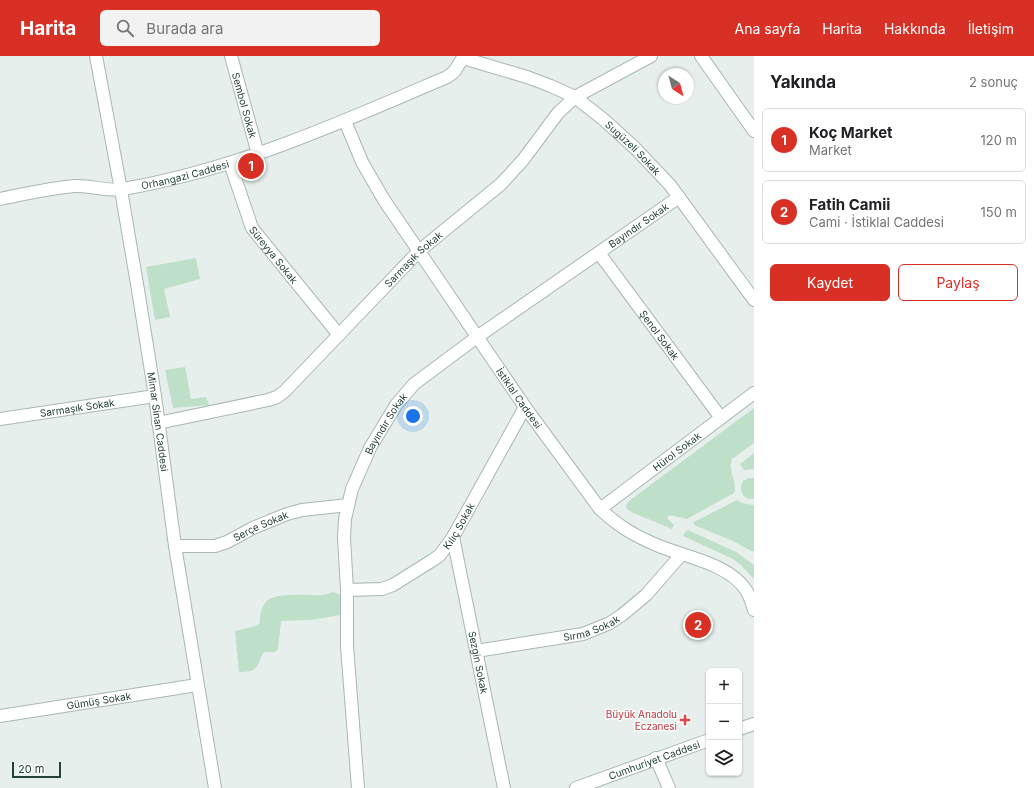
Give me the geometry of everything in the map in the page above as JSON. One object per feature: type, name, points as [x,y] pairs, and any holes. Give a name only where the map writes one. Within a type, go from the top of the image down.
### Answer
[{"type":"street","name":"Mimar Sinan Caddesi","points":[[96,56],[121,190],[155,396],[175,546],[215,788]]},
{"type":"street","name":"Sembol Sokak","points":[[231,56],[258,154]]},
{"type":"street","name":"Sarmaşık Sokak","points":[[158,423],[277,397],[285,391],[419,251],[501,184],[523,160],[558,113],[575,97],[651,56]]},
{"type":"street","points":[[701,56],[754,131]]},
{"type":"street","name":"Orhangazi Caddesi","points":[[0,199],[75,186],[121,190],[196,174],[258,154],[345,121],[447,77],[454,72],[463,57]]},
{"type":"street","name":"Sugüzeli Sokak","points":[[463,57],[551,86],[575,97],[603,119],[657,170],[679,197],[754,300]]},
{"type":"street","name":"İstiklal Caddesi","points":[[345,121],[362,162],[376,188],[525,407],[600,509],[614,523],[635,535],[722,570],[734,577],[746,590],[754,610]]},
{"type":"street","name":"Süreyya Sokak","points":[[230,163],[252,228],[339,335]]},
{"type":"street","name":"Bayındır Sokak","points":[[358,788],[347,646],[347,590],[344,538],[345,519],[352,489],[370,448],[396,405],[414,384],[477,338],[679,197]]},
{"type":"street","name":"Şenol Sokak","points":[[599,253],[721,418]]},
{"type":"street","name":"Hürol Sokak","points":[[600,509],[754,393]]},
{"type":"street","name":"Sarmaşık Sokak","points":[[0,419],[155,396]]},
{"type":"street","name":"Kılıç Sokak","points":[[347,590],[382,589],[393,585],[440,554],[453,537],[525,407]]},
{"type":"street","name":"Serçe Sokak","points":[[175,546],[215,546],[227,542],[253,528],[287,514],[302,510],[348,505]]},
{"type":"street","name":"Sezgin Sokak","points":[[453,537],[504,788]]},
{"type":"street","name":"Sırma Sokak","points":[[476,651],[583,634],[610,624],[622,616],[646,595],[682,555]]},
{"type":"street","name":"Gümüş Sokak","points":[[0,716],[197,685]]},
{"type":"street","points":[[742,728],[754,724]]},
{"type":"street","name":"Cumhuriyet Caddesi","points":[[576,788],[706,741]]},
{"type":"street","points":[[656,758],[669,788]]},
{"type":"green space","points":[[196,258],[200,279],[164,289],[170,317],[155,320],[146,267]]},
{"type":"green space","points":[[185,367],[191,399],[206,397],[209,405],[173,408],[165,370]]},
{"type":"green space","points":[[754,408],[754,443],[732,459],[731,463],[731,472],[735,484],[734,493],[687,519],[669,515],[667,518],[674,525],[672,529],[627,509],[626,505],[629,501]]},
{"type":"green space","points":[[754,453],[754,469],[744,470],[740,464]]},
{"type":"green space","points":[[749,478],[754,478],[754,499],[747,498],[741,491],[743,481]]},
{"type":"green space","points":[[737,500],[742,503],[754,505],[754,551],[694,525],[694,522]]},
{"type":"green space","points":[[688,530],[736,552],[754,565],[754,579],[733,559],[683,536]]},
{"type":"green space","points":[[333,592],[340,595],[342,610],[340,615],[311,620],[281,621],[278,649],[275,652],[264,652],[256,668],[253,670],[239,672],[235,631],[256,626],[260,623],[261,611],[264,604],[268,600],[279,596],[322,595]]},
{"type":"place","name":"Koç Market","points":[[251,166]]},
{"type":"place","name":"Fatih Camii","points":[[698,625]]},
{"type":"place","name":"Büyük Anadolu Eczanesi","points":[[685,720]]}]
